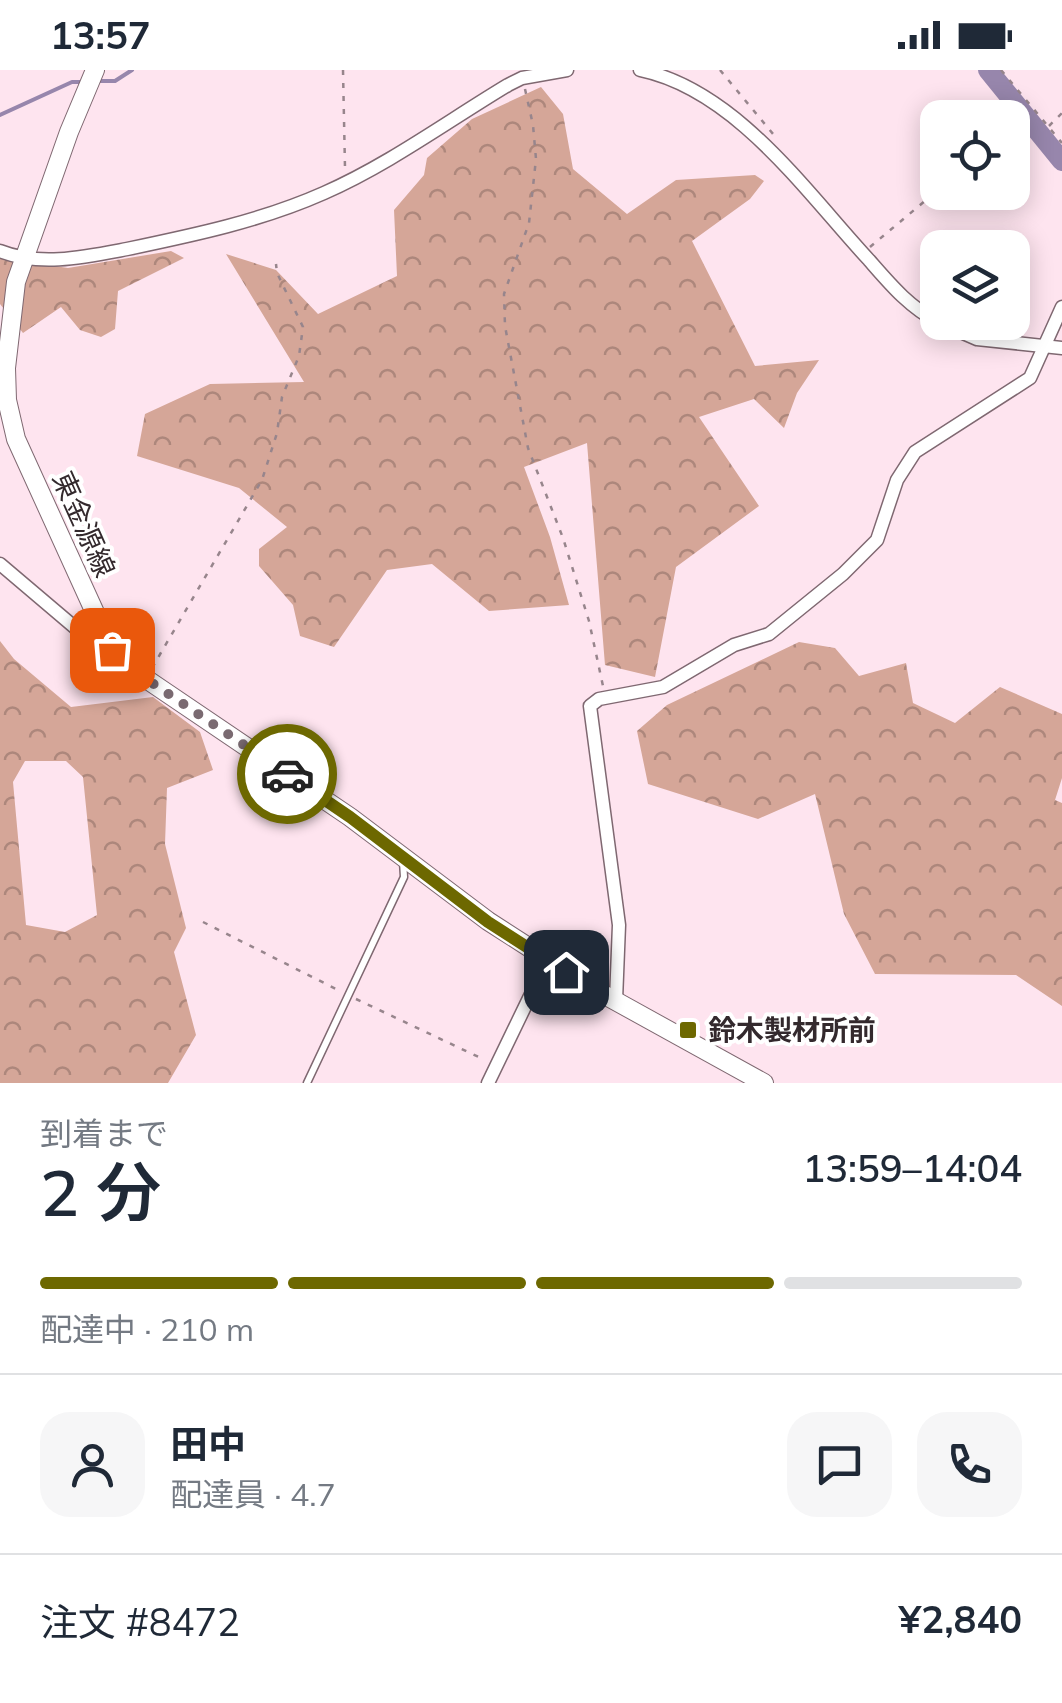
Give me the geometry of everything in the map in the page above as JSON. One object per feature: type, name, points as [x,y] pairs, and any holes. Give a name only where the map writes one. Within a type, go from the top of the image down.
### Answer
[{"type":"main road","name":"東金源線","points":[[95,70],[22,260],[12,302],[6,368],[9,415],[24,457],[112,650],[127,666],[350,817],[488,922],[764,1083]]},
{"type":"street","points":[[0,251],[22,260],[110,252],[190,236],[273,213],[345,182],[522,78],[567,70]]},
{"type":"street","points":[[640,70],[697,94],[752,131],[905,300],[920,310]]},
{"type":"street","points":[[616,1000],[619,926],[590,706],[605,698],[662,686],[734,645],[768,634],[843,574],[876,540],[897,480],[915,452],[1030,378],[1062,307]]},
{"type":"street","points":[[985,340],[1062,348]]},
{"type":"street","points":[[0,564],[92,642],[112,650]]},
{"type":"street","points":[[488,1083],[548,960]]},
{"type":"lane","points":[[307,1083],[404,877],[403,858]]},
{"type":"path","points":[[343,70],[345,182]]},
{"type":"path","points":[[720,70],[781,144]]},
{"type":"path","points":[[1001,70],[1062,143]]},
{"type":"path","points":[[522,78],[536,159],[528,223],[504,294],[505,326],[528,448],[583,602],[605,698]]},
{"type":"path","points":[[1048,126],[1062,113]]},
{"type":"path","points":[[860,238],[868,249],[920,205]]},
{"type":"path","points":[[146,678],[262,480],[272,451],[282,397],[299,356],[303,327],[276,264]]},
{"type":"green space","points":[[541,87],[563,114],[573,169],[627,214],[676,180],[755,175],[764,181],[750,199],[692,241],[755,366],[819,360],[797,393],[784,428],[754,399],[699,417],[759,506],[676,567],[655,677],[605,665],[587,443],[524,467],[550,537],[569,605],[489,611],[432,564],[387,570],[334,647],[300,636],[293,605],[259,566],[259,549],[287,527],[239,488],[137,456],[145,414],[210,384],[304,382],[226,254],[276,270],[318,314],[397,276],[394,210],[424,175],[427,158],[472,119]]},
{"type":"green space","points":[[171,251],[184,258],[118,291],[115,329],[101,337],[80,330],[61,307],[23,333],[0,304],[0,258],[68,268]]},
{"type":"green space","points":[[0,641],[14,659],[71,707],[153,697],[200,732],[213,770],[167,788],[165,844],[186,928],[174,952],[196,1035],[168,1083],[0,1083]],"holes":[[[25,761],[66,761],[83,777],[97,915],[65,932],[26,925],[13,782]]]},
{"type":"green space","points":[[799,642],[835,648],[859,676],[906,663],[913,703],[955,723],[1000,687],[1062,714],[1062,778],[1055,800],[1062,803],[1062,1006],[1016,975],[875,974],[844,914],[815,794],[758,819],[648,784],[637,731],[667,705]]},
{"type":"waterway","points":[[98,81],[115,81],[132,70]]},
{"type":"waterway","points":[[988,70],[1062,161]]},
{"type":"waterway","points":[[0,115],[72,82],[83,82]]},
{"type":"way so far","points":[[112,650],[127,666],[287,774]]},
{"type":"place","name":"鈴木製材所前","points":[[688,1030]]},
{"type":"route","points":[[287,774],[488,922],[566,972]]}]
